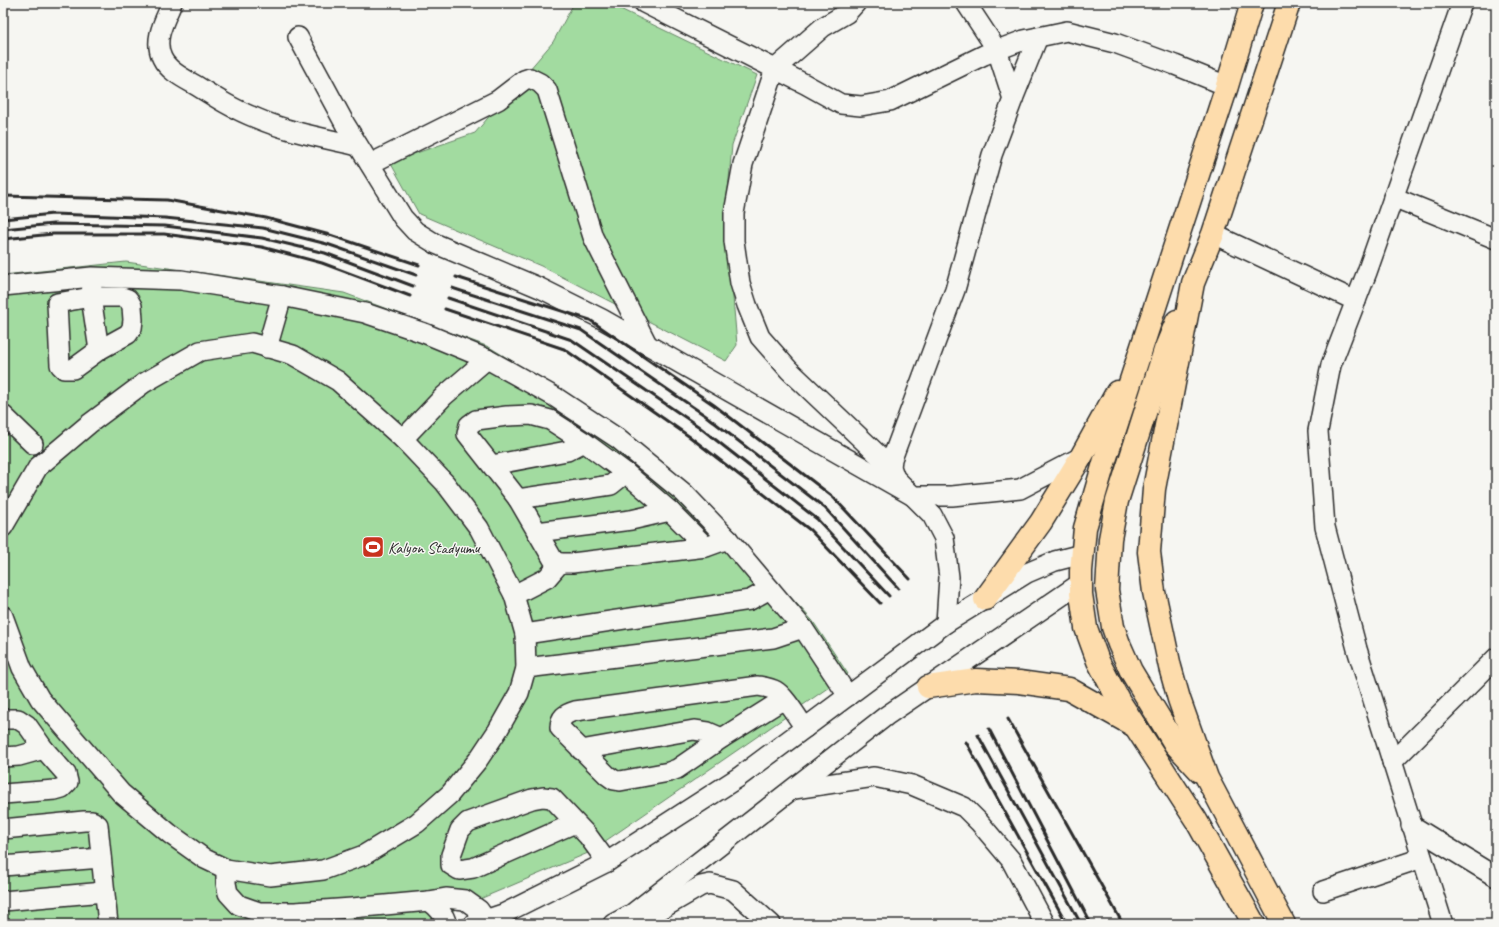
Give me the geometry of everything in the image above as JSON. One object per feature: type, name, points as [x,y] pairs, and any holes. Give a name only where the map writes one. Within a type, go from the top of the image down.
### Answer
[{"type":"main road","points":[[1252,3],[1227,86],[1084,528],[1080,571],[1082,582],[1081,594],[1086,628],[1098,660],[1119,701],[1196,820],[1254,924]]},
{"type":"main road","points":[[1207,778],[1175,744],[1130,671],[1119,644],[1107,590],[1112,520],[1122,482],[1165,350],[1213,234],[1288,3]]},
{"type":"main road","points":[[1193,283],[1154,489],[1149,552],[1154,592],[1170,667],[1179,699],[1207,778],[1284,924]]},
{"type":"main road","points":[[985,599],[1041,522],[1081,458],[1142,346]]},
{"type":"main road","points":[[1082,554],[1108,565]]},
{"type":"main road","points":[[1082,582],[1108,565]]},
{"type":"main road","points":[[928,687],[976,680],[1019,682],[1068,689],[1135,727]]},
{"type":"street","points":[[172,3],[159,33],[160,49],[162,58],[178,75],[218,99],[256,119],[296,132],[358,146]]},
{"type":"street","points":[[644,3],[841,104],[861,106],[890,101],[984,55],[1024,40],[1067,31],[1115,43],[1227,86]]},
{"type":"street","points":[[856,3],[847,13],[823,27],[775,69],[743,164],[734,213],[734,241],[740,283],[760,337],[789,370],[891,467],[895,478],[932,515],[944,538],[949,577],[946,623]]},
{"type":"street","points":[[966,3],[998,50],[1013,99]]},
{"type":"street","points":[[1443,924],[1357,649],[1325,527],[1318,431],[1331,365],[1356,301],[1462,3]]},
{"type":"street","points":[[298,37],[344,124],[403,218],[415,231],[436,244],[540,288],[602,318],[913,496],[952,496],[1020,489],[1081,458]]},
{"type":"street","points":[[891,467],[892,459],[955,290],[992,155],[1038,37]]},
{"type":"street","points":[[370,164],[498,100],[524,80],[530,78],[540,82],[547,90],[593,237],[647,344]]},
{"type":"street","points":[[1393,197],[1496,239]]},
{"type":"street","points":[[1213,234],[1356,301]]},
{"type":"street","points":[[3,286],[92,277],[181,280],[282,296],[365,313],[424,333],[487,359],[555,397],[616,438],[684,493],[728,539],[803,628],[848,696]]},
{"type":"street","points":[[92,277],[91,297],[99,350]]},
{"type":"street","points":[[267,348],[282,296]]},
{"type":"street","points":[[91,297],[122,297],[128,299],[132,306],[132,328],[128,334],[99,350],[73,369],[64,369],[60,365],[57,303],[91,297]]},
{"type":"street","points":[[3,527],[38,468],[89,424],[144,383],[200,351],[252,343],[293,355],[338,381],[403,439],[445,483],[479,528],[514,595],[525,634],[526,668],[519,693],[498,730],[478,760],[450,794],[417,823],[364,855],[323,870],[270,876],[226,870],[204,859],[170,834],[121,793],[40,699],[8,641],[3,616]]},
{"type":"street","points":[[403,439],[444,396],[487,359]]},
{"type":"street","points":[[3,415],[33,444]]},
{"type":"street","points":[[706,547],[670,512],[626,473],[584,442],[550,420],[531,416],[507,416],[476,420],[469,425],[467,434],[518,499],[550,555],[554,561],[560,564],[706,547],[728,539]]},
{"type":"street","points":[[492,465],[567,451],[584,442]]},
{"type":"street","points":[[518,499],[611,485],[626,473]]},
{"type":"street","points":[[537,532],[631,520],[670,512]]},
{"type":"street","points":[[226,870],[228,893],[239,905],[259,912],[295,912],[345,909],[446,898],[465,900],[479,910],[479,922],[503,914],[607,862],[739,777],[946,623],[1026,573],[1055,561],[1082,554]]},
{"type":"street","points":[[514,595],[547,578],[560,564]]},
{"type":"street","points":[[636,920],[793,789],[886,716],[1082,582]]},
{"type":"street","points":[[525,634],[750,600],[770,589]]},
{"type":"street","points":[[526,668],[773,638],[803,628]]},
{"type":"street","points":[[1392,762],[1496,658]]},
{"type":"street","points":[[784,699],[722,738],[686,764],[669,772],[620,781],[614,780],[607,775],[560,728],[560,722],[565,715],[575,711],[758,686],[778,692],[784,699],[805,728]]},
{"type":"street","points":[[3,720],[18,719],[27,725],[44,749],[66,774],[68,782],[62,788],[55,790],[3,794]]},
{"type":"street","points":[[581,750],[694,730],[708,732],[722,738]]},
{"type":"street","points":[[3,757],[19,756],[44,749]]},
{"type":"street","points":[[793,789],[874,777],[912,785],[964,807],[979,822],[1011,860],[1045,924]]},
{"type":"street","points":[[575,823],[473,868],[459,870],[451,865],[451,855],[460,830],[468,822],[532,799],[543,797],[552,798],[588,836],[607,862]]},
{"type":"street","points":[[3,829],[84,821],[92,821],[98,825],[108,924]]},
{"type":"street","points":[[1412,825],[1496,877]]},
{"type":"street","points":[[3,866],[101,858]]},
{"type":"street","points":[[1323,891],[1422,858]]},
{"type":"street","points":[[613,924],[636,920],[701,886],[710,884],[733,890],[771,924]]},
{"type":"street","points":[[3,901],[104,892]]},
{"type":"street","points":[[429,901],[437,906],[445,918],[446,924]]},
{"type":"green space","points":[[574,3],[608,3],[757,75],[732,145],[726,214],[737,345],[726,361],[541,266],[419,214],[390,162],[475,133],[553,42]]},
{"type":"green space","name":"Kalyon Stadyumu","points":[[126,262],[344,293],[489,347],[565,393],[674,473],[812,620],[848,674],[588,853],[421,924],[3,924],[3,275]]},
{"type":"railway","points":[[3,196],[167,200],[266,218],[330,235],[419,265]]},
{"type":"railway","points":[[3,219],[53,214],[165,218],[263,228],[327,244],[416,275]]},
{"type":"railway","points":[[3,229],[53,224],[165,226],[262,238],[325,253],[413,286]]},
{"type":"railway","points":[[3,239],[53,234],[164,234],[262,247],[322,263],[410,296]]},
{"type":"railway","points":[[456,277],[590,320],[714,405],[833,497],[910,579]]},
{"type":"railway","points":[[452,288],[581,330],[706,416],[825,508],[898,588]]},
{"type":"railway","points":[[448,298],[572,340],[698,426],[817,519],[889,596]]},
{"type":"railway","points":[[445,309],[564,349],[690,437],[810,530],[880,603]]},
{"type":"railway","points":[[1008,719],[1123,924]]},
{"type":"railway","points":[[989,729],[1091,924]]},
{"type":"railway","points":[[978,735],[1081,924]]},
{"type":"railway","points":[[966,742],[1067,924]]},
{"type":"place","name":"Kalyon Stadyumu","points":[[373,547]]}]
